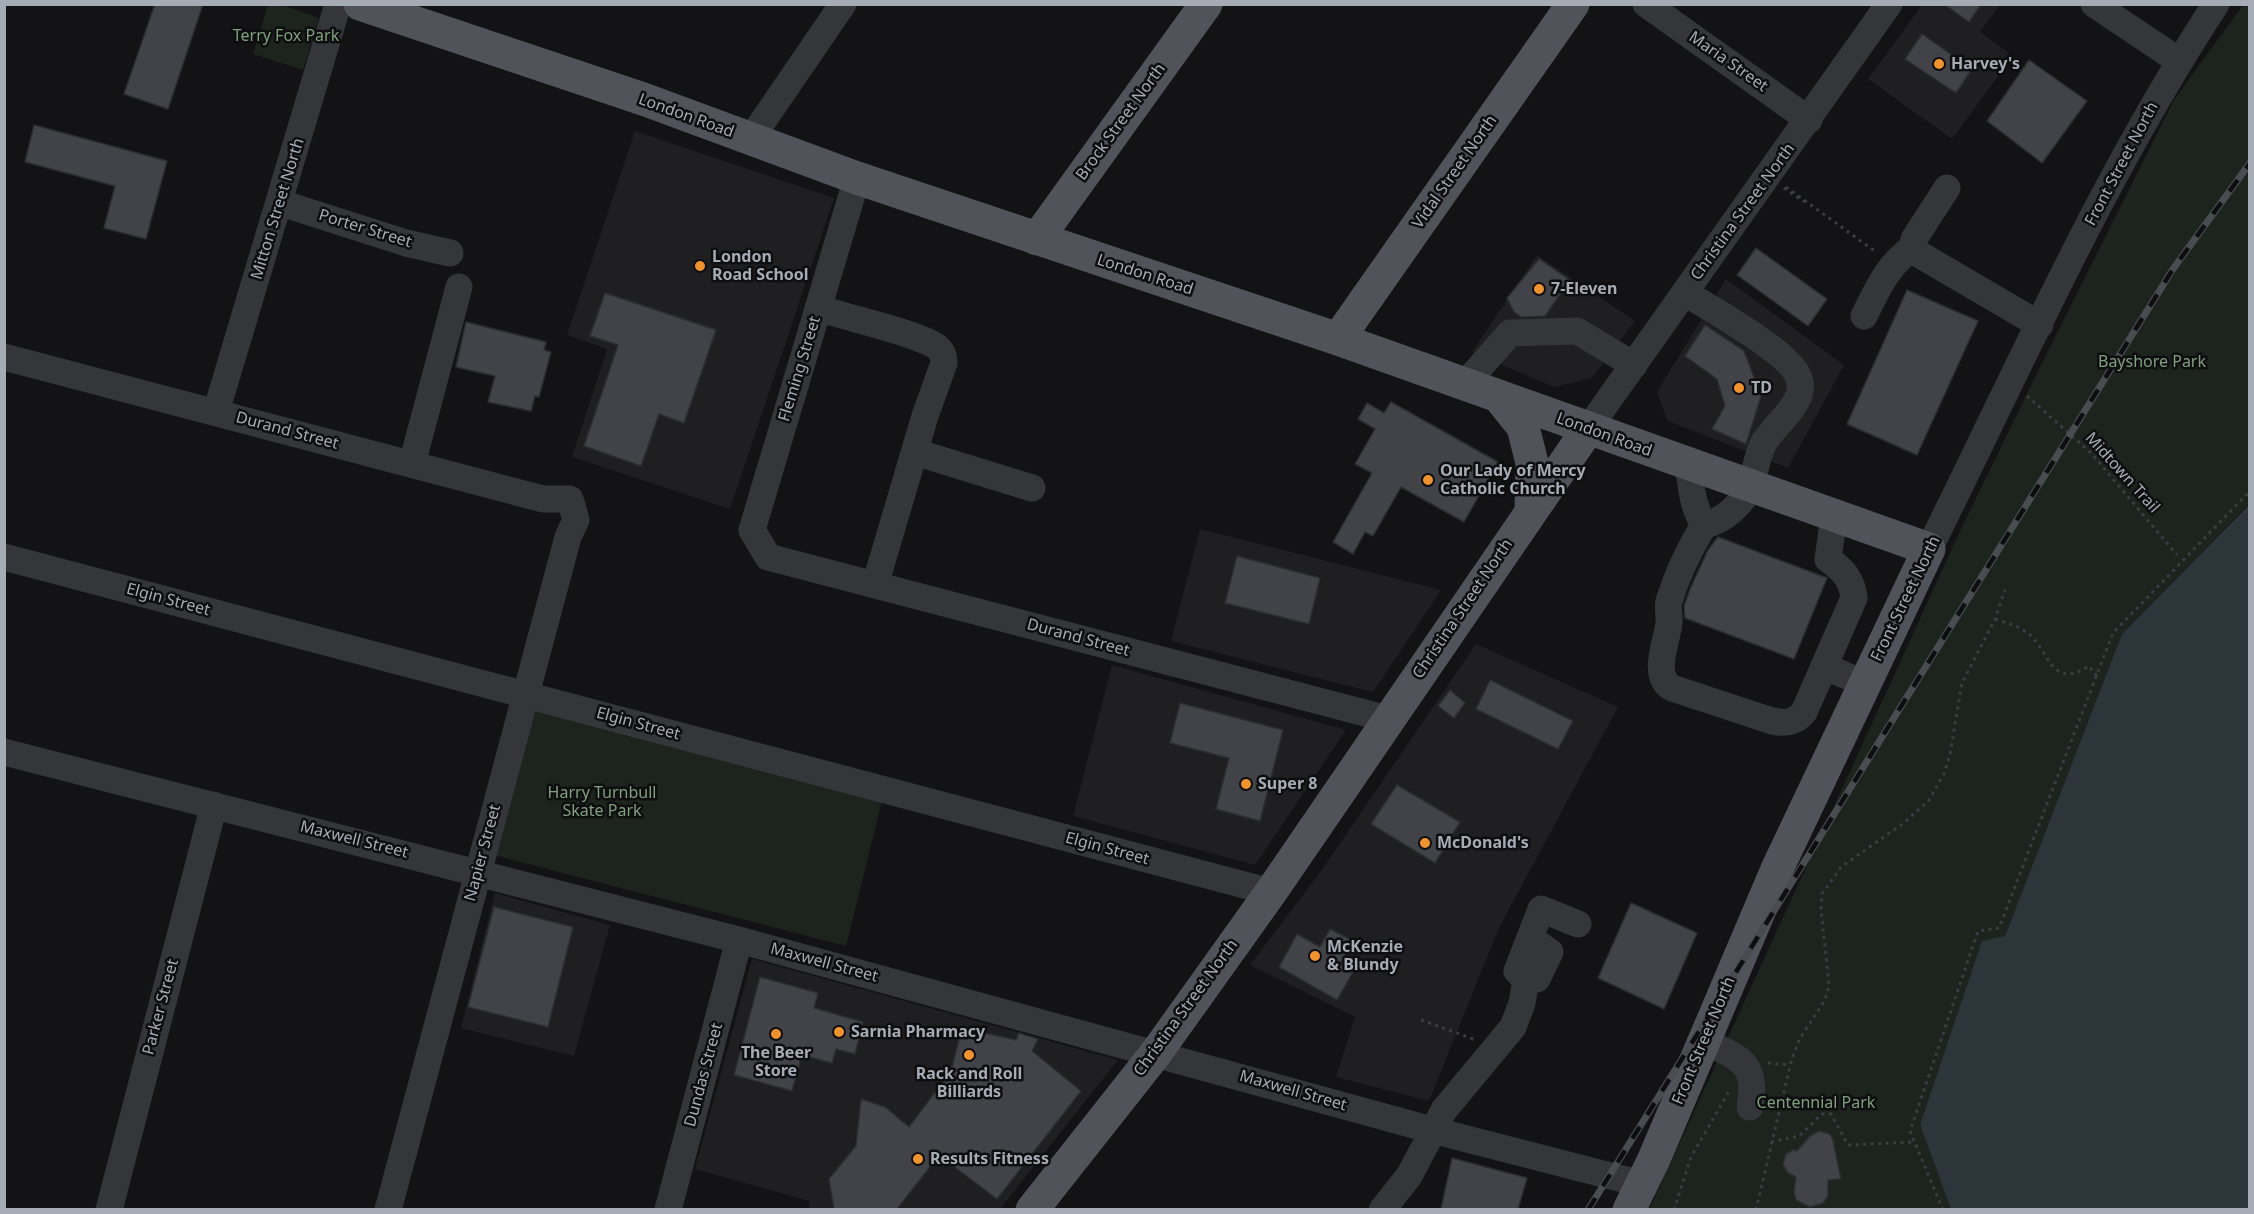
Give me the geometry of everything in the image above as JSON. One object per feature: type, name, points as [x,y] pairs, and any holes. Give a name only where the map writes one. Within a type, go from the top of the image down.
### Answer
[{"type":"main road","name":"London Road","points":[[360,4],[646,100],[857,178],[1338,339],[1750,488],[1929,549]]},
{"type":"main road","name":"Brock Street North","points":[[1037,239],[1206,4]]},
{"type":"main road","name":"Vidal Street North","points":[[1338,339],[1573,4]]},
{"type":"main road","points":[[1500,398],[1523,428],[1532,463],[1531,510]]},
{"type":"main road","name":"Christina Street North","points":[[1032,1209],[1156,1053],[1270,892],[1588,429]]},
{"type":"main road","name":"Front Street North","points":[[1636,1197],[1778,867],[1929,549]]},
{"type":"street","name":"Mitton Street North","points":[[216,412],[281,203],[338,4]]},
{"type":"street","points":[[750,140],[843,4]]},
{"type":"street","name":"Maria Street","points":[[1646,4],[1809,120]]},
{"type":"street","name":"Christina Street North","points":[[1588,429],[1889,4]]},
{"type":"street","points":[[2094,4],[2179,61]]},
{"type":"street","name":"Front Street North","points":[[1929,549],[2103,196],[2179,61],[2216,4]]},
{"type":"street","name":"Fleming Street","points":[[768,557],[752,530],[857,178]]},
{"type":"street","points":[[1864,316],[1888,269],[1913,245],[1947,188]]},
{"type":"street","name":"Porter Street","points":[[281,203],[406,243],[450,253]]},
{"type":"street","points":[[1913,245],[1917,253],[2040,325]]},
{"type":"street","points":[[412,464],[459,287]]},
{"type":"street","points":[[1685,293],[1748,332],[1783,359],[1798,374],[1800,392],[1791,409],[1763,444],[1750,488],[1730,512],[1713,524],[1704,525]]},
{"type":"street","points":[[818,308],[910,336],[936,346],[944,356],[944,363],[875,585]]},
{"type":"street","points":[[1464,385],[1510,333],[1577,331],[1634,365]]},
{"type":"street","name":"Durand Street","points":[[4,357],[543,499],[570,499]]},
{"type":"street","points":[[915,452],[1032,488]]},
{"type":"street","points":[[1689,465],[1695,504],[1704,525]]},
{"type":"street","name":"Napier Street","points":[[388,1209],[568,537],[576,520],[570,499]]},
{"type":"street","points":[[1704,525],[1694,541],[1668,603],[1669,621],[1662,670],[1666,685],[1772,721],[1785,723],[1794,722],[1804,712],[1854,598],[1853,583],[1840,567],[1828,558],[1834,516]]},
{"type":"street","name":"Elgin Street","points":[[4,557],[1270,892]]},
{"type":"street","name":"Durand Street","points":[[768,557],[1388,719]]},
{"type":"street","points":[[1824,666],[1865,684]]},
{"type":"street","name":"Maxwell Street","points":[[4,752],[478,871],[1156,1053],[1432,1130],[1636,1197]]},
{"type":"street","name":"Parker Street","points":[[109,1209],[214,805]]},
{"type":"street","points":[[1382,1209],[1409,1176],[1444,1110],[1513,1027],[1522,1003],[1526,980],[1517,971],[1541,909],[1578,924]]},
{"type":"street","name":"Dundas Street","points":[[668,1209],[739,940]]},
{"type":"street","points":[[1704,1041],[1742,1060],[1751,1073],[1753,1088],[1750,1107]]},
{"type":"path","points":[[1768,177],[1877,253],[1913,245]]},
{"type":"path","name":"Midtown Trail","points":[[2026,395],[2091,453],[2177,555]]},
{"type":"path","points":[[1943,1209],[1910,1131],[1978,931],[1999,928],[2113,633],[2250,492]]},
{"type":"path","points":[[1756,1209],[1790,1065],[1799,1040],[1825,1000],[1828,985],[1821,909],[1822,894],[1841,867],[1905,822],[1929,800],[1944,774],[1950,754],[1962,683],[1995,619],[2005,590]]},
{"type":"path","points":[[1995,619],[2028,633],[2038,643],[2049,665],[2057,670],[2072,673],[2089,666],[2097,677]]},
{"type":"path","points":[[1421,1020],[1467,1036]]},
{"type":"path","points":[[1674,1209],[1690,1157],[1723,1097],[1751,1073],[1769,1062],[1790,1065]]},
{"type":"path","points":[[1771,1142],[1799,1136],[1822,1114],[1831,1114],[1848,1145],[1915,1142]]},
{"type":"shaded area","points":[[1922,5],[2000,5],[1980,32],[2013,56],[1952,139],[1868,79]]},
{"type":"shaded area","name":"London Road School","points":[[635,131],[834,198],[730,509],[572,457],[607,349],[567,335]]},
{"type":"shaded area","points":[[1537,255],[1635,321],[1592,378],[1554,387],[1472,352]]},
{"type":"shaded area","points":[[1726,279],[1844,365],[1788,468],[1668,421],[1657,392]]},
{"type":"shaded area","points":[[2249,505],[2249,1209],[1951,1209],[1920,1125],[1982,941],[2005,936],[2122,634]]},
{"type":"shaded area","points":[[1200,529],[1441,590],[1373,692],[1171,641]]},
{"type":"shaded area","points":[[1476,644],[1618,707],[1499,928],[1429,1101],[1336,1077],[1355,1017],[1250,965],[1321,871]]},
{"type":"shaded area","points":[[1112,665],[1346,730],[1255,865],[1073,816]]},
{"type":"shaded area","points":[[495,893],[610,925],[574,1056],[461,1028]]},
{"type":"shaded area","points":[[752,959],[1118,1060],[1000,1209],[809,1209],[809,1201],[695,1169]]},
{"type":"green space","name":"Terry Fox Park","points":[[268,5],[282,5],[319,18],[303,70],[253,54]]},
{"type":"green space","name":"Centennial Park","points":[[2243,5],[2249,5],[2249,504],[2122,634],[2005,936],[1920,1125],[1951,1209],[1649,1210],[1961,529],[2041,365],[2174,100]]},
{"type":"green space","name":"Harry Turnbull Skate Park","points":[[533,703],[883,797],[846,946],[493,855]]},
{"type":"building","points":[[155,4],[203,4],[168,109],[124,94]]},
{"type":"building","points":[[1944,4],[1981,4],[1969,22]]},
{"type":"building","name":"Harvey's","points":[[1922,34],[1972,69],[1956,93],[1905,59]]},
{"type":"building","points":[[2029,60],[2087,101],[2042,163],[1987,121]]},
{"type":"building","points":[[34,125],[167,161],[146,239],[104,228],[115,186],[25,162]]},
{"type":"building","points":[[1756,248],[1827,299],[1808,326],[1737,275]]},
{"type":"building","name":"7-Eleven","points":[[1539,259],[1570,280],[1545,316],[1521,317],[1514,312],[1507,298]]},
{"type":"building","points":[[1907,290],[1978,321],[1917,455],[1847,424]]},
{"type":"building","name":"London Road School","points":[[605,293],[716,330],[684,423],[659,414],[641,466],[584,446],[618,345],[590,336]]},
{"type":"building","points":[[466,322],[546,342],[544,350],[551,352],[539,397],[535,396],[531,411],[488,402],[495,376],[456,367]]},
{"type":"building","name":"TD","points":[[1705,325],[1744,351],[1761,396],[1746,444],[1712,429],[1725,406],[1717,379],[1685,356]]},
{"type":"building","name":"Our Lady of Mercy Catholic Church","points":[[1391,402],[1498,462],[1464,522],[1401,487],[1373,536],[1365,532],[1353,554],[1333,542],[1372,473],[1355,464],[1375,429],[1358,419],[1367,403],[1384,413]]},
{"type":"building","points":[[1718,537],[1827,578],[1794,659],[1685,618],[1684,606],[1691,587],[1708,550]]},
{"type":"building","points":[[1237,556],[1320,578],[1309,624],[1225,603]]},
{"type":"building","points":[[1490,680],[1573,721],[1558,749],[1476,709]]},
{"type":"building","points":[[1450,690],[1465,703],[1454,718],[1438,706]]},
{"type":"building","name":"Super 8","points":[[1180,703],[1283,730],[1260,821],[1216,809],[1229,758],[1170,743]]},
{"type":"building","name":"McDonald's","points":[[1397,785],[1460,822],[1435,863],[1371,824]]},
{"type":"building","points":[[1631,903],[1697,933],[1664,1009],[1598,978]]},
{"type":"building","points":[[494,907],[573,927],[548,1027],[468,1007]]},
{"type":"building","name":"McKenzie & Blundy","points":[[1330,929],[1353,941],[1340,964],[1353,972],[1337,1000],[1279,967],[1297,934],[1320,947]]},
{"type":"building","name":"The Beer Store","points":[[760,977],[818,993],[814,1008],[863,1022],[855,1054],[836,1049],[832,1063],[802,1055],[792,1091],[734,1075]]},
{"type":"building","points":[[962,1028],[1016,1040],[1019,1033],[1038,1039],[1032,1051],[1081,1091],[997,1199],[939,1155],[897,1209],[834,1209],[829,1179],[856,1146],[861,1099],[885,1107],[909,1127],[951,1071]]},
{"type":"building","points":[[1819,1131],[1830,1134],[1833,1140],[1841,1179],[1828,1180],[1828,1196],[1823,1203],[1810,1207],[1796,1200],[1794,1192],[1796,1177],[1788,1173],[1783,1164],[1786,1154],[1793,1150],[1797,1151],[1810,1136]]},
{"type":"building","points":[[1452,1158],[1527,1178],[1518,1209],[1441,1209]]},
{"type":"railway","points":[[1588,1210],[2173,269],[2250,163]]},
{"type":"place","name":"Harvey's","points":[[1939,64]]},
{"type":"place","name":"London Road School","points":[[700,266]]},
{"type":"place","name":"7-Eleven","points":[[1539,289]]},
{"type":"place","name":"TD","points":[[1739,388]]},
{"type":"place","name":"Our Lady of Mercy Catholic Church","points":[[1428,480]]},
{"type":"place","name":"Super 8","points":[[1246,784]]},
{"type":"place","name":"McDonald's","points":[[1425,843]]},
{"type":"place","name":"McKenzie & Blundy","points":[[1315,956]]},
{"type":"place","name":"Sarnia Pharmacy","points":[[839,1032]]},
{"type":"place","name":"The Beer Store","points":[[776,1034]]},
{"type":"place","name":"Rack and Roll Billiards","points":[[969,1055]]},
{"type":"place","name":"Results Fitness","points":[[918,1159]]},
{"type":"park label","name":"Bayshore Park","points":[[2152,362]]}]
